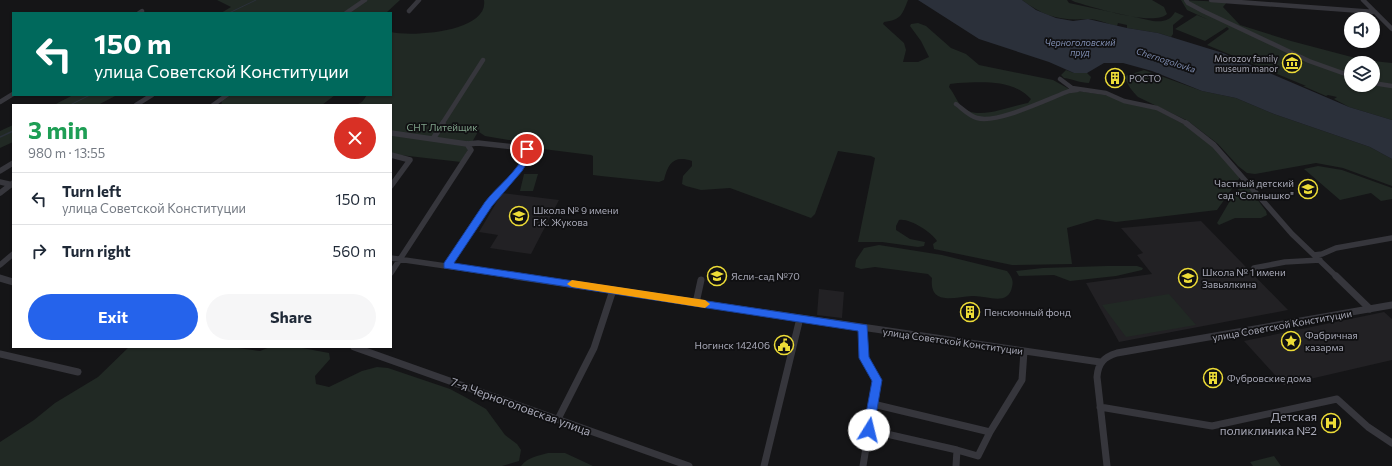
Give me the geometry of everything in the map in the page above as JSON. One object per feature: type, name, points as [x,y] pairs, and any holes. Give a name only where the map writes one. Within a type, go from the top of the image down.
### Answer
[{"type":"street","points":[[347,12],[365,0]]},
{"type":"street","points":[[409,11],[419,0]]},
{"type":"street","points":[[1186,0],[1203,11],[1309,61],[1344,74]]},
{"type":"street","points":[[1211,0],[1376,12]]},
{"type":"street","points":[[1363,0],[1376,12]]},
{"type":"street","points":[[1380,16],[1392,28]]},
{"type":"street","points":[[433,139],[483,60]]},
{"type":"street","points":[[1060,80],[1072,88],[1079,90]]},
{"type":"street","points":[[1380,84],[1392,86]]},
{"type":"street","points":[[956,104],[975,118],[987,120],[1015,112],[1069,91],[1088,89],[1106,93],[1124,101],[1156,108],[1192,126],[1214,145],[1276,218],[1370,309]]},
{"type":"street","points":[[0,102],[12,95]]},
{"type":"street","points":[[138,104],[150,96]]},
{"type":"street","points":[[214,104],[226,96]]},
{"type":"street","points":[[392,133],[467,144],[478,143],[524,148],[529,152],[519,169],[489,204],[472,227],[448,266]]},
{"type":"street","points":[[392,271],[471,150],[467,144]]},
{"type":"street","points":[[392,155],[410,160],[392,185]]},
{"type":"street","points":[[0,171],[12,164]]},
{"type":"street","points":[[0,182],[12,184]]},
{"type":"street","points":[[0,193],[12,184]]},
{"type":"street","points":[[1314,255],[1322,254],[1336,248],[1392,238]]},
{"type":"street","points":[[0,265],[12,255]]},
{"type":"street","name":"улица Советской Конституции","points":[[392,258],[1100,362],[1105,357],[1117,353],[1392,305]]},
{"type":"street","points":[[1254,268],[1285,262],[1320,260]]},
{"type":"street","points":[[0,278],[12,282]]},
{"type":"street","points":[[696,303],[701,280]]},
{"type":"street","points":[[558,419],[594,348],[613,290]]},
{"type":"street","points":[[764,466],[800,318]]},
{"type":"street","points":[[863,328],[864,358],[877,380],[863,466]]},
{"type":"street","name":"7-я Черноголовская улица","points":[[357,348],[689,466]]},
{"type":"street","points":[[869,430],[978,456],[990,432],[1022,380],[1024,351]]},
{"type":"street","points":[[0,354],[78,372]]},
{"type":"street","points":[[1100,362],[1097,377],[1107,466]]},
{"type":"street","points":[[1100,407],[1212,426],[1337,399],[1368,427],[1392,443]]},
{"type":"street","points":[[873,404],[990,432]]},
{"type":"street","points":[[956,466],[957,450]]},
{"type":"shaded area","name":"Школа № 9 имени Г.К. Жукова","points":[[502,193],[559,200],[531,254],[490,248],[498,235],[479,232]]},
{"type":"shaded area","name":"Школа № 1 имени Завьялкина","points":[[1201,221],[1288,310],[1119,342],[1086,283],[1152,274],[1137,255],[1143,253],[1121,228]]},
{"type":"shaded area","points":[[819,289],[844,292],[842,318],[817,315]]},
{"type":"shaded area","points":[[1384,312],[1392,319],[1392,360],[1284,385],[1244,341]]},
{"type":"green space","points":[[217,0],[362,0],[345,12],[223,12],[231,7]]},
{"type":"green space","points":[[367,0],[400,0],[387,12],[350,12]]},
{"type":"green space","name":"СНТ Литейщик","points":[[484,0],[908,0],[900,16],[894,20],[884,22],[883,24],[904,43],[906,50],[903,62],[918,62],[929,57],[921,41],[910,26],[911,24],[918,23],[926,26],[951,48],[966,54],[979,65],[1053,80],[1071,90],[1105,95],[1155,109],[1189,127],[1212,145],[1239,176],[1239,179],[1217,210],[1116,222],[1097,219],[1067,228],[1072,264],[1012,265],[934,249],[933,244],[937,241],[934,237],[920,226],[904,220],[899,220],[896,230],[910,239],[925,242],[924,246],[918,247],[882,242],[858,242],[875,158],[871,156],[838,151],[815,214],[811,218],[730,188],[701,190],[686,186],[682,184],[683,176],[692,166],[692,161],[686,159],[676,160],[673,162],[668,169],[664,180],[659,182],[593,175],[593,156],[591,155],[543,149],[527,143],[485,136],[479,132],[480,128],[461,162],[392,154],[392,104],[358,104],[362,102],[366,96],[392,96],[392,32],[415,34],[431,33],[462,26],[475,19],[482,11]],"holes":[[[987,82],[1015,88],[1031,99],[1028,103],[993,112],[975,113],[967,111],[961,106],[949,87],[950,84]]]},
{"type":"green space","points":[[1022,0],[1067,0],[1069,3],[1153,21],[1166,20],[1175,12],[1184,16],[1173,25],[1173,34],[1171,37],[1158,33],[1127,28],[1127,25],[1118,23],[1117,26],[1094,19],[1060,18],[1045,14]]},
{"type":"green space","points":[[1071,0],[1152,0],[1164,7],[1167,14],[1160,17],[1150,18],[1123,15]]},
{"type":"green space","points":[[1181,0],[1227,2],[1223,7],[1240,25],[1291,41],[1348,56],[1344,56],[1344,92],[1380,92],[1380,62],[1392,63],[1392,120],[1349,107],[1334,99],[1337,97],[1326,96],[1303,86],[1306,86],[1207,45],[1229,29],[1227,27],[1205,41],[1175,29],[1197,15],[1209,20],[1187,10]]},
{"type":"green space","points":[[1066,70],[1074,73],[1087,73],[1091,77],[1089,83],[1064,78],[1061,75]]},
{"type":"green space","points":[[1144,70],[1202,91],[1236,98],[1274,114],[1370,147],[1392,159],[1392,186],[1343,168],[1316,163],[1255,174],[1247,173],[1238,166],[1218,144],[1188,121],[1138,97],[1128,85],[1125,76]]},
{"type":"green space","points":[[71,96],[115,96],[100,104],[56,104]]},
{"type":"green space","points":[[230,96],[334,96],[323,104],[221,104],[222,101]]},
{"type":"green space","points":[[12,125],[12,142],[0,148],[0,131]]},
{"type":"green space","points":[[1318,166],[1342,170],[1392,188],[1392,199],[1381,201],[1371,193],[1340,200],[1304,169]]},
{"type":"green space","points":[[524,174],[538,174],[533,191],[520,191]]},
{"type":"green space","points":[[1243,184],[1248,187],[1266,211],[1267,215],[1261,218],[1235,218],[1219,225],[1217,223],[1234,194]]},
{"type":"green space","points":[[879,245],[942,255],[1007,271],[1013,282],[1010,293],[1006,297],[996,299],[978,296],[944,298],[935,293],[932,287],[932,278],[928,274],[875,267],[861,269],[855,267],[856,260],[864,248]]},
{"type":"green space","points":[[1137,266],[1143,268],[1142,270],[1116,276],[1070,281],[1054,275],[1019,276],[1016,271],[1043,268]]},
{"type":"green space","points":[[1169,294],[1196,325],[1126,337],[1102,305]]},
{"type":"green space","points":[[128,348],[238,348],[260,351],[268,348],[302,348],[329,353],[330,359],[315,376],[316,384],[329,387],[362,371],[377,367],[388,368],[450,389],[486,409],[505,435],[517,444],[521,450],[519,461],[502,466],[0,466],[0,442],[34,420],[55,403],[98,377]]},
{"type":"green space","points":[[548,453],[565,453],[593,466],[521,466],[530,459]]},
{"type":"green space","points":[[1274,456],[1281,466],[1253,466],[1250,462]]},
{"type":"water","name":"Черноголовский пруд","points":[[918,0],[1022,0],[1036,10],[1056,18],[1073,21],[1088,19],[1158,33],[1223,53],[1349,107],[1392,120],[1392,159],[1370,147],[1274,114],[1236,98],[1202,91],[1152,71],[1123,63],[1104,63],[1087,73],[1074,73],[1049,62],[979,39]]},
{"type":"waterway","points":[[231,12],[256,0]]},
{"type":"waterway","points":[[72,104],[88,96]]},
{"type":"waterway","points":[[0,137],[12,131]]},
{"type":"slow traffic","points":[[572,284],[705,304]]},
{"type":"place","name":"Morozov family museum manor","points":[[1292,63]]},
{"type":"place","name":"РОСТО","points":[[1115,78]]},
{"type":"place","name":"Частный детский сад \"Солнышко\"","points":[[1308,189]]},
{"type":"place","name":"Школа № 9 имени Г.К. Жукова","points":[[519,216]]},
{"type":"place","name":"Ясли-сад №70","points":[[717,276]]},
{"type":"place","name":"Школа № 1 имени Завьялкина","points":[[1188,278]]},
{"type":"place","name":"Пенсионный фонд","points":[[970,312]]},
{"type":"place","name":"Фабричная казарма","points":[[1291,341]]},
{"type":"place","name":"Ногинск 142406","points":[[784,345]]},
{"type":"place","name":"Фубровские дома","points":[[1213,378]]},
{"type":"place","name":"Детская поликлиника №2","points":[[1331,423]]},
{"type":"route","points":[[527,149],[529,152],[528,155],[519,169],[509,179],[472,227],[448,266],[863,328],[864,358],[877,380],[869,430]]},
{"type":"water label","name":"Chernogolovka","points":[[1166,60]]}]
